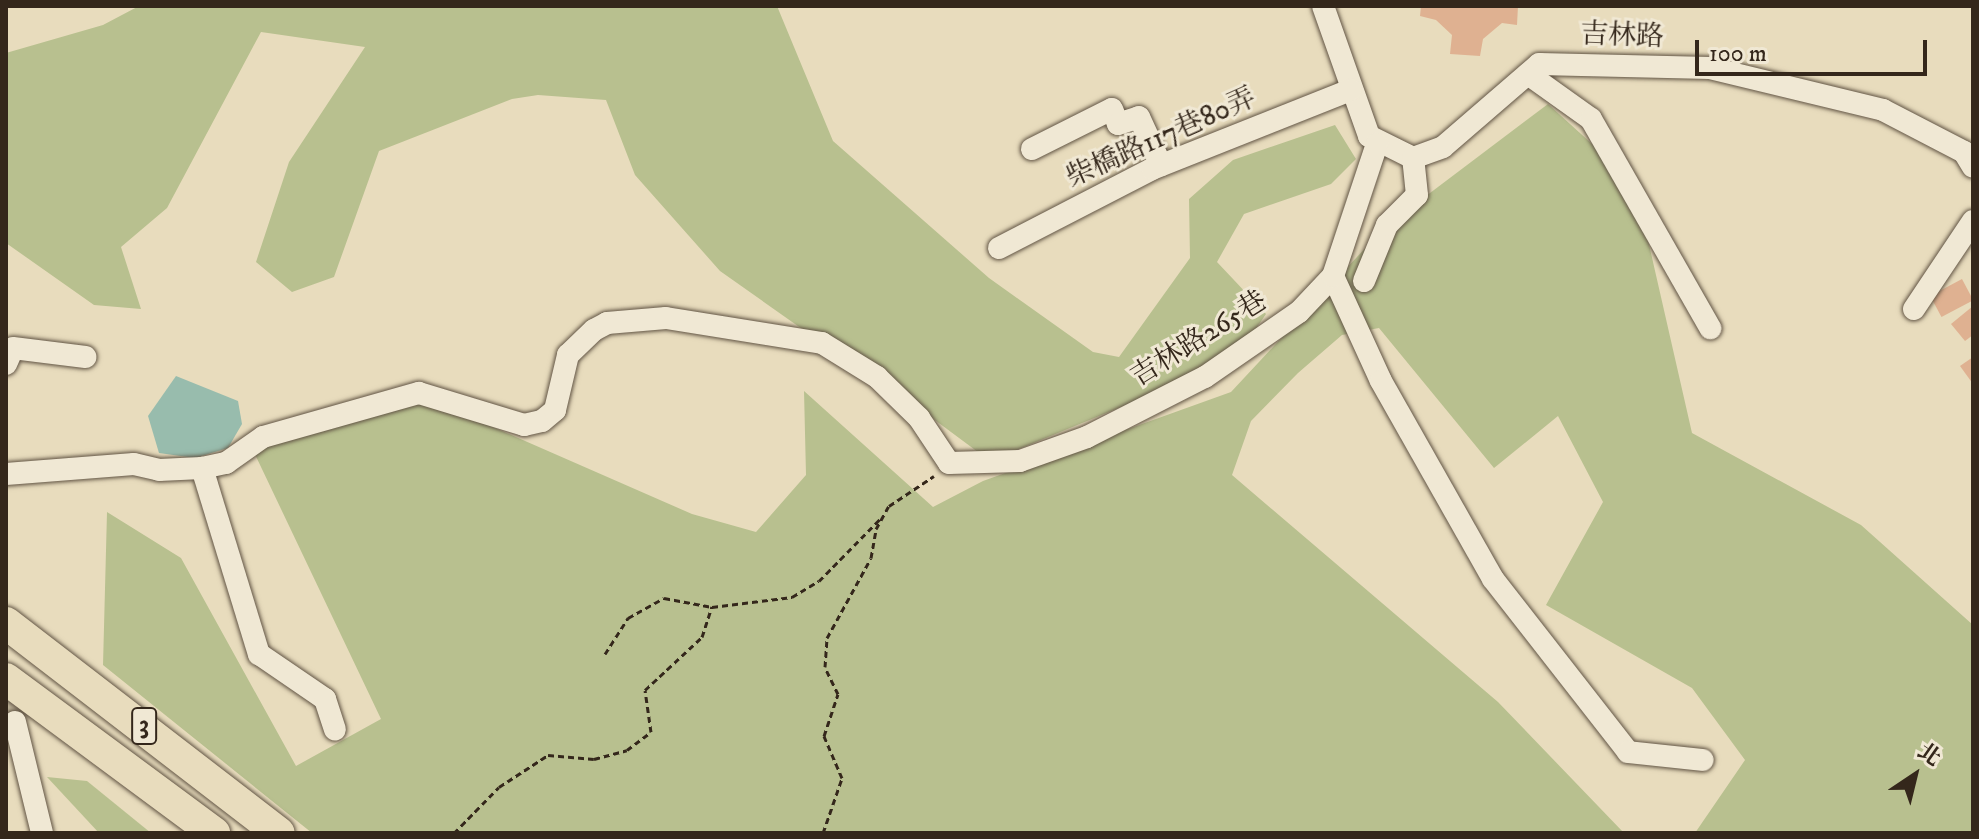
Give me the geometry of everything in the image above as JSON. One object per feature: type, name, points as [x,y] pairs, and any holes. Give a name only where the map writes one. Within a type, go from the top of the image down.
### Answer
[{"type":"highway","name":"3","points":[[6,623],[279,833]]},
{"type":"highway","name":"3","points":[[6,679],[214,833]]},
{"type":"street","points":[[1323,6],[1369,136],[1377,144],[1413,158],[1417,195],[1387,225],[1364,281]]},
{"type":"street","name":"吉林路","points":[[1413,158],[1443,147],[1539,64],[1710,68],[1883,110],[1964,152],[1973,167]]},
{"type":"street","points":[[1528,74],[1591,119],[1710,328]]},
{"type":"street","name":"柴橋路117巷80弄","points":[[999,248],[1161,165],[1351,90]]},
{"type":"street","points":[[1032,149],[1112,109],[1118,124],[1139,117],[1161,165]]},
{"type":"street","name":"吉林路265巷","points":[[949,463],[1020,461],[1087,437],[1241,354],[1299,312],[1333,276],[1377,144]]},
{"type":"street","points":[[1914,309],[1973,221]]},
{"type":"street","points":[[1333,276],[1381,381],[1493,579],[1628,752],[1703,760]]},
{"type":"street","points":[[6,474],[134,464],[159,470],[202,468],[226,463],[263,437],[419,393],[524,425],[542,421],[555,410],[568,355],[594,330],[607,323],[666,318],[822,343],[877,377],[919,418],[949,463]]},
{"type":"street","points":[[6,364],[13,348],[85,357]]},
{"type":"street","points":[[202,468],[259,654],[325,699],[335,729]]},
{"type":"street","points":[[15,722],[42,833]]},
{"type":"path","points":[[605,654],[612,636],[628,618],[664,598],[712,607],[792,597],[819,581],[883,516],[889,506],[949,463]]},
{"type":"path","points":[[823,833],[842,778],[824,736],[838,694],[825,667],[827,638],[871,558],[883,516]]},
{"type":"path","points":[[454,833],[499,787],[548,755],[594,759],[627,750],[651,732],[645,690],[702,637],[712,607]]},
{"type":"green space","points":[[139,6],[777,6],[833,141],[989,278],[1093,352],[1119,357],[1190,258],[1189,199],[1233,160],[1335,125],[1356,159],[1331,184],[1244,214],[1217,262],[1266,314],[1246,343],[1155,393],[990,461],[877,377],[839,340],[822,343],[720,271],[635,175],[606,100],[538,95],[512,99],[379,151],[334,277],[292,292],[256,262],[289,162],[365,47],[261,32],[167,208],[121,247],[141,309],[94,305],[6,243],[6,53],[103,25]]},
{"type":"green space","points":[[1548,104],[1635,183],[1692,433],[1861,525],[1973,625],[1973,833],[1695,833],[1745,760],[1692,688],[1546,605],[1603,502],[1558,416],[1494,468],[1379,328],[1342,335],[1298,373],[1251,421],[1232,475],[1498,702],[1624,833],[312,833],[103,665],[107,512],[181,558],[296,766],[381,719],[251,446],[406,389],[692,514],[756,532],[806,475],[804,391],[933,507],[983,481],[1231,392],[1385,227]]},
{"type":"green space","points":[[47,777],[87,781],[151,833],[99,833]]},
{"type":"shaded area","points":[[176,376],[238,401],[242,424],[228,448],[195,458],[159,453],[148,416]]},
{"type":"building","points":[[1421,6],[1518,6],[1517,25],[1502,23],[1483,39],[1480,56],[1450,54],[1452,35],[1436,20],[1420,16]]},
{"type":"building","points":[[1962,279],[1973,300],[1941,317],[1930,296]]},
{"type":"building","points":[[1973,306],[1973,335],[1965,341],[1951,324]]},
{"type":"building","points":[[1973,357],[1973,384],[1960,366]]},
{"type":"tunnel","points":[[6,692],[15,722]]}]
